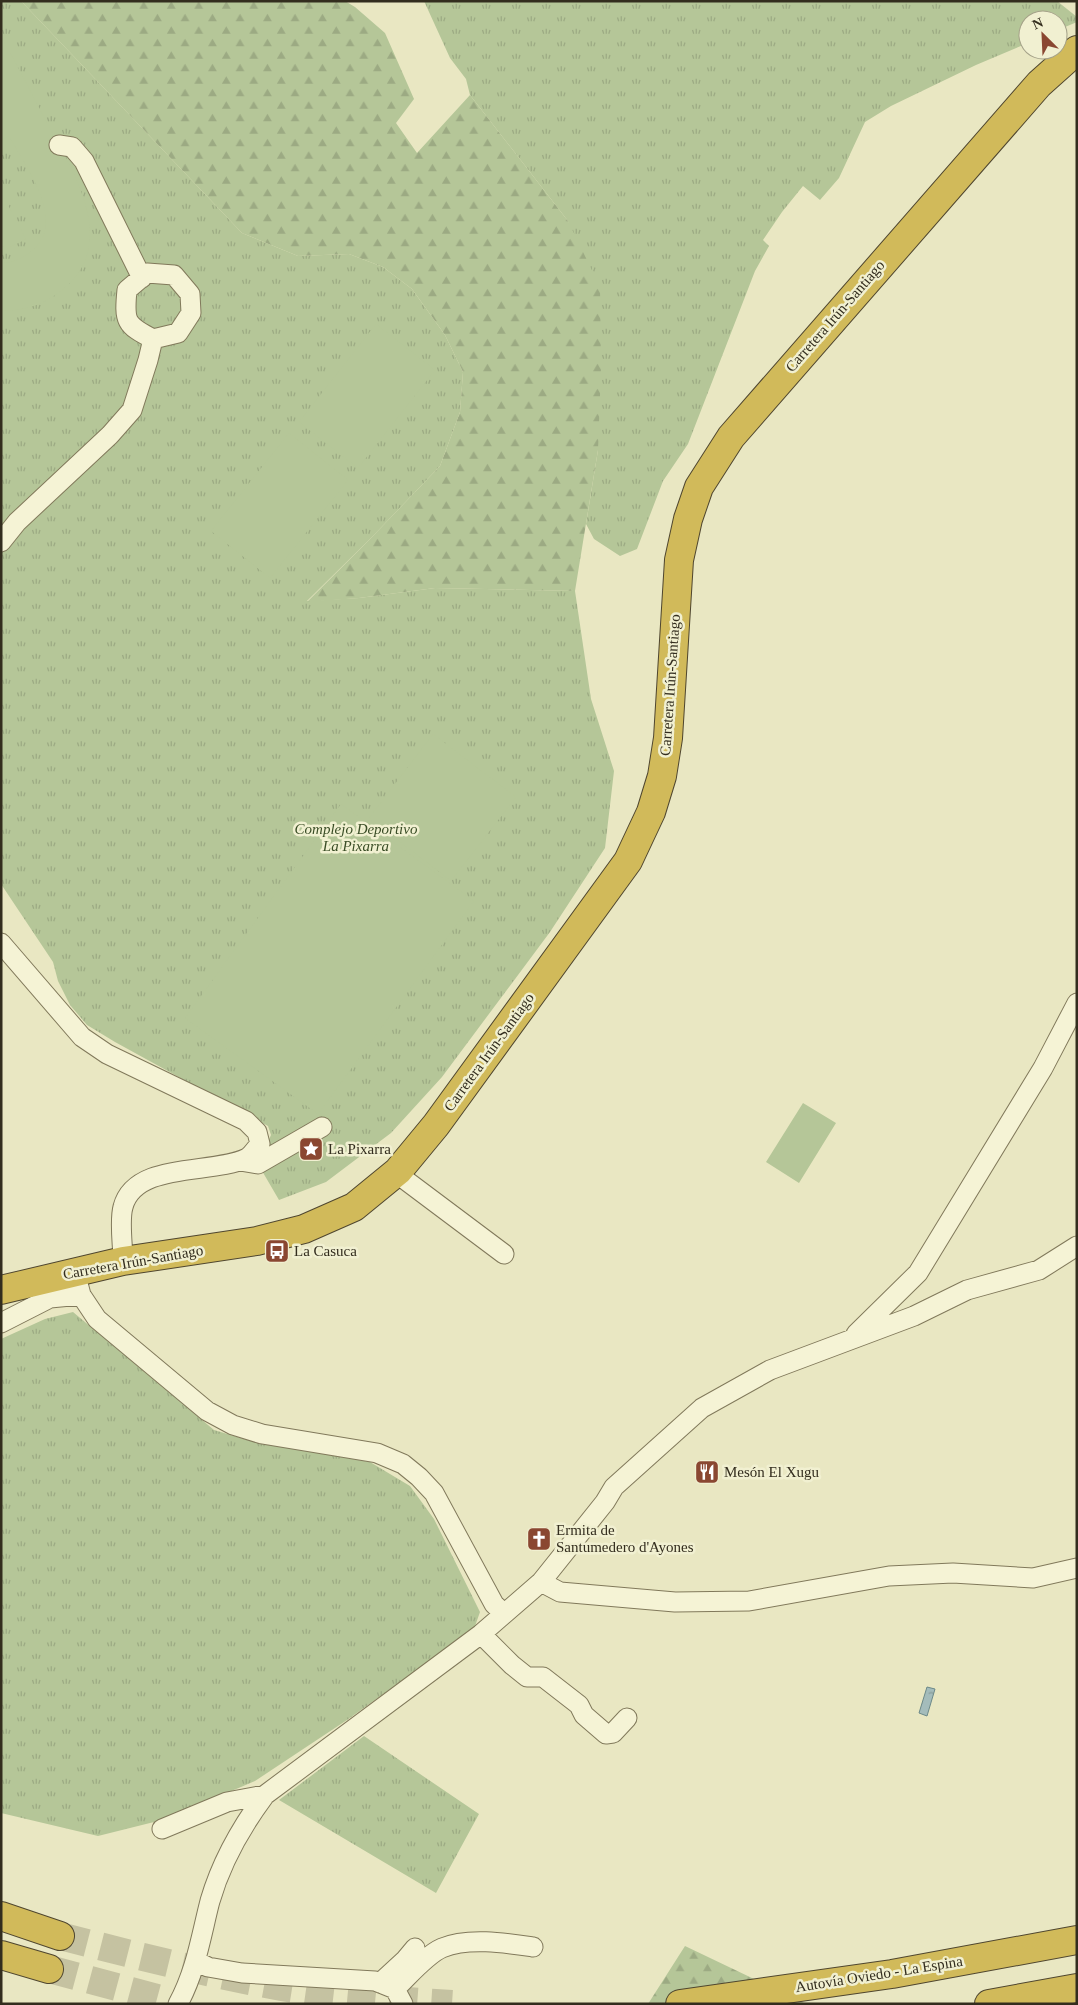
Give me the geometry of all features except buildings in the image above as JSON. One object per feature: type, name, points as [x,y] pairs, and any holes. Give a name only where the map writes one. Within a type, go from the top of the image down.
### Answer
[{"type":"highway","name":"Carretera Irún-Santiago","points":[[1,1290],[78,1283],[123,1261],[257,1241],[304,1229],[354,1207],[396,1173],[436,1125],[628,861],[650,812],[662,776],[668,738],[679,560],[688,519],[699,487],[731,437],[1039,84],[1077,50]]},
{"type":"highway","points":[[1,1916],[60,1936]]},
{"type":"highway","name":"Autovía Oviedo - La Espina","points":[[680,2004],[892,1974],[1077,1940]]},
{"type":"highway","points":[[1,1955],[49,1969]]},
{"type":"highway","points":[[989,2004],[1077,1988]]},
{"type":"street","points":[[59,146],[72,147],[84,161],[142,278]]},
{"type":"street","points":[[147,273],[174,275],[190,294],[192,313],[178,333],[152,339],[133,329],[125,314],[127,290],[142,278],[147,273]]},
{"type":"street","points":[[1,542],[17,522],[110,435],[132,410],[148,360],[152,339]]},
{"type":"street","points":[[5,951],[82,1037],[107,1054],[246,1121],[257,1132],[260,1144],[249,1157],[228,1164],[159,1175],[142,1182],[128,1193],[122,1209],[123,1261]]},
{"type":"street","points":[[850,1340],[918,1274],[1043,1068],[1077,1003]]},
{"type":"street","points":[[238,1161],[258,1164],[322,1127]]},
{"type":"street","points":[[396,1173],[504,1254]]},
{"type":"street","points":[[178,2004],[188,1986],[211,1899],[222,1869],[251,1813],[265,1795],[481,1634],[541,1582],[605,1502],[614,1487],[702,1408],[770,1370],[914,1316],[967,1290],[1038,1270],[1077,1246]]},
{"type":"street","points":[[1,1323],[78,1283],[98,1319],[208,1411],[233,1425],[262,1434],[377,1453],[403,1464],[434,1493],[494,1604],[503,1613]]},
{"type":"street","points":[[541,1582],[560,1592],[674,1602],[749,1601],[889,1576],[953,1573],[1033,1578],[1077,1568]]},
{"type":"street","points":[[481,1634],[527,1677],[543,1677],[572,1700],[579,1706],[584,1715],[606,1734],[613,1733],[627,1718]]},
{"type":"street","points":[[162,1829],[227,1802],[265,1795]]},
{"type":"street","points":[[393,1992],[441,1949],[481,1942],[533,1947]]},
{"type":"street","points":[[393,1992],[405,1960],[415,1948]]},
{"type":"street","points":[[196,1961],[208,1967],[242,1973],[286,1977],[336,1977],[393,1992]]},
{"type":"green space","name":"Complejo Deportivo La Pixarra","points":[[1,1],[21,1],[242,233],[298,256],[349,254],[383,267],[412,289],[445,335],[463,372],[460,412],[440,466],[307,601],[359,598],[435,588],[575,591],[591,699],[614,771],[605,848],[550,932],[442,1077],[391,1133],[326,1182],[279,1200],[258,1164],[271,1135],[268,1126],[87,1025],[70,1005],[58,981],[53,962],[1,884]]},
{"type":"green space","points":[[21,1],[345,1],[355,7],[385,33],[414,99],[396,123],[417,153],[470,95],[568,221],[600,287],[601,368],[598,450],[575,591],[435,588],[359,598],[307,602],[440,466],[460,412],[463,372],[445,335],[412,289],[383,267],[349,254],[298,256],[242,233]]},
{"type":"green space","points":[[424,1],[1057,1],[1077,17],[1077,22],[1068,26],[1068,10],[1018,10],[1018,47],[976,65],[891,106],[865,122],[839,178],[820,200],[803,186],[763,240],[769,246],[755,271],[688,444],[663,481],[637,549],[620,556],[594,539],[586,524],[598,450],[568,221],[470,95],[466,79],[450,58]]},
{"type":"green space","points":[[1,36],[78,183],[86,204],[90,226],[89,247],[82,267],[67,286],[37,305],[11,311],[1,311],[1,263],[18,260],[33,250],[42,238],[46,224],[45,209],[33,177],[9,136],[1,140]]},
{"type":"green space","points":[[1,192],[26,239],[5,250],[1,243]]},
{"type":"green space","points":[[376,324],[435,370],[358,468],[299,422]]},
{"type":"green space","points":[[289,433],[348,480],[270,578],[211,531]]},
{"type":"green space","points":[[433,734],[516,797],[451,881],[369,818]]},
{"type":"green space","name":"Complejo Deportivo La Pixarra","points":[[341,804],[474,901],[318,1114],[185,1018]]},
{"type":"green space","points":[[803,1103],[836,1123],[799,1183],[766,1162]]},
{"type":"green space","points":[[73,1312],[214,1430],[251,1441],[370,1462],[410,1486],[434,1519],[480,1612],[474,1629],[347,1720],[255,1781],[166,1819],[98,1836],[1,1813],[1,1339],[45,1319]]},
{"type":"green space","points":[[364,1736],[479,1814],[436,1893],[279,1800]]},
{"type":"green space","points":[[685,1946],[806,2004],[648,2004]]},
{"type":"water","points":[[927,1687],[935,1689],[927,1716],[919,1713]]},
{"type":"tunnel","points":[[60,1936],[191,1969],[293,1989],[338,1995],[452,2004]]},
{"type":"tunnel","points":[[49,1969],[180,2004]]},
{"type":"place","name":"La Pixarra","points":[[311,1149]]},
{"type":"place","name":"La Casuca","points":[[277,1251]]},
{"type":"place","name":"Mesón El Xugu","points":[[707,1472]]},
{"type":"place","name":"Ermita de Santumedero d'Ayones","points":[[539,1539]]}]
